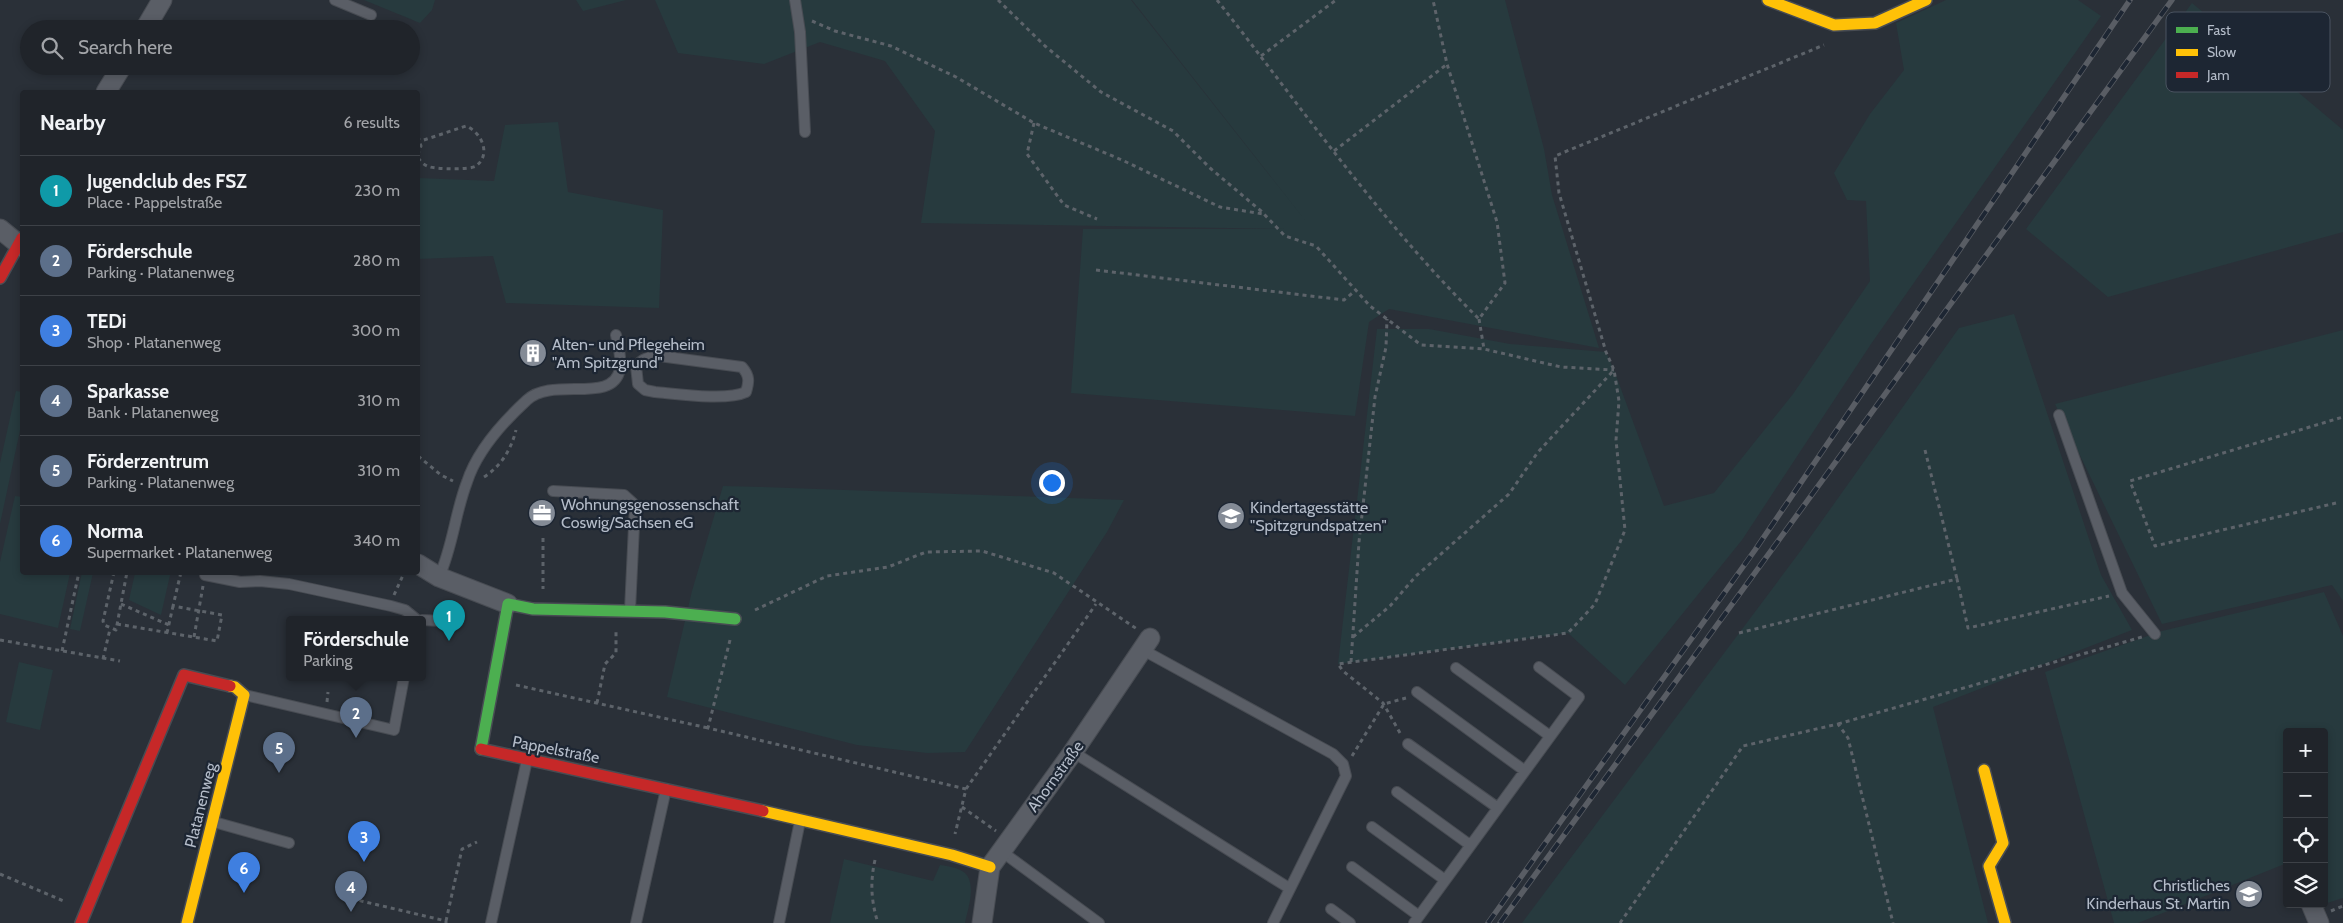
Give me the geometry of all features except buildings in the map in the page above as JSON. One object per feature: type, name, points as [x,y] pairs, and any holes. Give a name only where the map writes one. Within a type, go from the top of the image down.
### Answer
[{"type":"street","points":[[150,20],[162,0]]},
{"type":"street","points":[[1768,0],[1834,25],[1875,23],[1926,0]]},
{"type":"street","points":[[107,90],[116,75]]},
{"type":"street","points":[[0,229],[20,242]]},
{"type":"street","points":[[0,278],[20,245]]},
{"type":"street","points":[[420,565],[439,577],[508,604],[544,610],[665,612],[735,619]]},
{"type":"street","name":"Pappelstraße","points":[[508,604],[481,750],[667,788],[952,855],[990,867]]},
{"type":"street","name":"Ahornstraße","points":[[982,923],[990,867],[1073,752],[1146,644]]},
{"type":"street","points":[[81,923],[184,675],[235,687],[244,695]]},
{"type":"street","name":"Platanenweg","points":[[187,923],[244,695]]},
{"type":"street","points":[[1984,770],[2003,843],[1989,866],[2005,923]]},
{"type":"street","points":[[2313,908],[2320,923]]},
{"type":"lane","points":[[335,0],[371,15]]},
{"type":"lane","points":[[795,0],[805,132]]},
{"type":"lane","points":[[439,577],[448,557],[466,483],[485,447],[530,397],[542,390],[564,388],[598,389],[609,386],[616,380],[620,369],[616,335]]},
{"type":"lane","points":[[649,356],[659,356],[742,367],[748,373],[749,381],[746,392],[739,396],[656,392],[645,390],[638,384],[636,375],[636,366],[642,360],[649,356]]},
{"type":"lane","points":[[618,373],[636,375]]},
{"type":"lane","points":[[2059,415],[2122,593],[2155,634]]},
{"type":"lane","points":[[553,491],[624,495],[635,505],[630,611]]},
{"type":"lane","points":[[204,578],[240,582],[278,583],[405,610],[412,616]]},
{"type":"lane","points":[[426,620],[442,621]]},
{"type":"lane","points":[[1146,644],[1333,754],[1343,764],[1346,776],[1273,923]]},
{"type":"lane","points":[[1352,867],[1416,919],[1579,697],[1539,667]]},
{"type":"lane","points":[[1456,668],[1550,736]]},
{"type":"lane","points":[[244,695],[394,730],[403,681]]},
{"type":"lane","points":[[1417,692],[1525,771]]},
{"type":"lane","points":[[1408,744],[1498,808]]},
{"type":"lane","points":[[1073,752],[1289,888]]},
{"type":"lane","points":[[491,923],[527,759]]},
{"type":"lane","points":[[636,923],[667,788]]},
{"type":"lane","points":[[1397,792],[1470,845]]},
{"type":"lane","points":[[778,923],[800,820]]},
{"type":"lane","points":[[213,822],[289,843]]},
{"type":"lane","points":[[1372,827],[1445,880]]},
{"type":"lane","points":[[1005,846],[1099,923]]},
{"type":"lane","points":[[1331,908],[1350,923]]},
{"type":"path","points":[[998,0],[1045,46],[1101,92],[1173,131],[1210,168],[1264,214],[1285,236],[1316,246],[1370,306],[1421,345],[1484,349],[1561,367],[1614,370]]},
{"type":"path","points":[[1217,0],[1334,151],[1434,274],[1479,319],[1484,349]]},
{"type":"path","points":[[1261,56],[1336,0]]},
{"type":"path","points":[[1433,0],[1447,64],[1497,222],[1505,283],[1479,319]]},
{"type":"path","points":[[797,14],[836,32],[891,46],[956,77],[1034,123],[1122,160],[1220,207],[1264,214]]},
{"type":"path","points":[[1408,744],[1384,704],[1343,671],[1338,664],[1568,633],[1595,604],[1625,530],[1616,440],[1618,401],[1614,370],[1606,352],[1571,239],[1559,193],[1555,156],[1830,42]]},
{"type":"path","points":[[1334,151],[1447,64]]},
{"type":"path","points":[[1034,123],[1027,154],[1064,205],[1097,219]]},
{"type":"path","points":[[420,142],[466,126],[473,129],[481,137],[484,147],[483,158],[477,165],[471,168],[428,167],[420,160]]},
{"type":"path","points":[[1096,270],[1344,300],[1356,290]]},
{"type":"path","points":[[1351,662],[1360,532],[1375,397],[1386,347],[1387,319]]},
{"type":"path","points":[[1353,637],[1390,606],[1416,576],[1509,494],[1538,452],[1614,370]]},
{"type":"path","points":[[2336,503],[2155,546],[2130,481],[2343,417]]},
{"type":"path","points":[[420,458],[442,475],[466,483],[481,479],[502,461],[512,446],[518,425],[510,418]]},
{"type":"path","points":[[1925,450],[1968,628],[2122,593]]},
{"type":"path","points":[[543,538],[544,610]]},
{"type":"path","points":[[708,728],[735,619],[827,576],[888,567],[926,552],[982,551],[1017,560],[1054,573],[1096,603],[1146,644]]},
{"type":"path","points":[[62,651],[78,575]]},
{"type":"path","points":[[113,575],[103,621],[104,625],[116,630],[126,575]]},
{"type":"path","points":[[168,633],[180,575]]},
{"type":"path","points":[[194,637],[204,578]]},
{"type":"path","points":[[1739,633],[1957,579]]},
{"type":"path","points":[[952,855],[966,789],[1096,603]]},
{"type":"path","points":[[121,604],[169,625]]},
{"type":"path","points":[[117,624],[217,641],[222,616],[173,606]]},
{"type":"path","points":[[597,703],[605,664],[616,653],[615,611]]},
{"type":"path","points":[[103,659],[110,629]]},
{"type":"path","points":[[1620,923],[1743,746],[1838,724],[2155,634]]},
{"type":"path","points":[[0,640],[120,661]]},
{"type":"path","points":[[495,680],[966,789]]},
{"type":"path","points":[[1344,769],[1384,704],[1409,698],[1417,692]]},
{"type":"path","points":[[326,705],[334,706]]},
{"type":"path","points":[[1838,724],[1848,738],[1893,923]]},
{"type":"path","points":[[962,807],[1005,846]]},
{"type":"path","points":[[878,923],[873,906],[871,878],[880,839]]},
{"type":"path","points":[[344,897],[446,922],[462,849],[477,842]]},
{"type":"path","points":[[0,874],[86,911]]},
{"type":"green space","points":[[364,0],[435,0],[432,10],[420,23],[420,20],[413,20]]},
{"type":"green space","points":[[576,0],[626,0],[583,11]]},
{"type":"green space","points":[[655,0],[1131,0],[1312,229],[1132,0],[1505,0],[1544,149],[1552,195],[1599,348],[1389,309],[1369,322],[1355,416],[1071,393],[1083,229],[1286,229],[921,223],[935,131],[885,61],[820,42],[764,64],[678,53]]},
{"type":"green space","points":[[1946,0],[2078,0],[2101,16],[1871,344],[1742,540],[1625,685],[1568,633],[1338,664],[1377,329],[1429,329],[1510,344],[1606,352],[1664,506],[1714,493],[1793,394],[1870,281],[1866,201],[1847,200],[1834,173],[1870,114],[1904,70],[1896,23]]},
{"type":"green space","points":[[2192,3],[2203,12],[2185,12]]},
{"type":"green space","points":[[2166,38],[2166,92],[2298,92],[2343,130],[2343,232],[2108,297],[2026,229]]},
{"type":"green space","points":[[558,122],[568,192],[663,210],[659,308],[506,303],[493,256],[420,259],[420,178],[494,181],[505,125]]},
{"type":"green space","points":[[2014,314],[2101,575],[2132,630],[1933,707],[1988,923],[1522,923],[1799,553],[1959,328]]},
{"type":"green space","points":[[2343,330],[2343,601],[2332,585],[2162,624],[2055,404]]},
{"type":"green space","points":[[16,391],[20,392],[20,430],[0,524],[0,463]]},
{"type":"green space","points":[[723,486],[1124,500],[1107,532],[965,752],[927,753],[857,745],[667,697],[692,591]]},
{"type":"green space","points":[[15,496],[20,497],[20,575],[70,575],[58,628],[0,614],[0,562]]},
{"type":"green space","points":[[81,575],[93,575],[80,631],[70,629]]},
{"type":"green space","points":[[135,575],[170,575],[161,615],[129,600]]},
{"type":"green space","points":[[2324,592],[2343,636],[2343,898],[2328,903],[2328,728],[2283,728],[2283,865],[2138,923],[2114,923],[2045,672],[2162,631]]},
{"type":"green space","points":[[19,662],[53,670],[40,730],[6,722]]},
{"type":"green space","points":[[844,859],[933,881],[940,865],[960,870],[966,874],[971,886],[970,902],[965,923],[830,923]]},
{"type":"railway","points":[[1488,923],[1755,550],[2130,0]]},
{"type":"railway","points":[[1500,923],[2172,0]]},
{"type":"traffic: fast","points":[[481,749],[508,604],[533,609],[665,612],[735,619]]},
{"type":"traffic: slow","points":[[1768,0],[1834,25],[1875,23],[1926,0]]},
{"type":"traffic: slow","points":[[187,923],[244,695],[235,687],[230,686]]},
{"type":"traffic: slow","points":[[1984,770],[2003,843],[1989,866],[2005,923]]},
{"type":"traffic: slow","points":[[763,811],[952,855],[990,867]]},
{"type":"traffic: jam","points":[[0,278],[20,242]]},
{"type":"traffic: jam","points":[[81,923],[184,675],[230,686]]},
{"type":"traffic: jam","points":[[481,749],[763,811]]},
{"type":"place","name":"Alten- und Pflegeheim \"Am Spitzgrund\"","points":[[533,353]]},
{"type":"place","name":"Wohnungsgenossenschaft Coswig/Sachsen eG","points":[[542,513]]},
{"type":"place","name":"Kindertagesstätte \"Spitzgrundspatzen\"","points":[[1231,516]]},
{"type":"place","name":"Jugendclub des FSZ","points":[[449,641]]},
{"type":"place","name":"Förderschule","points":[[356,738]]},
{"type":"place","name":"Förderzentrum","points":[[279,773]]},
{"type":"place","name":"TEDi","points":[[364,862]]},
{"type":"place","name":"Norma","points":[[244,893]]},
{"type":"place","name":"Christliches Kinderhaus St. Martin","points":[[2249,894]]},
{"type":"place","name":"Sparkasse","points":[[351,912]]}]
